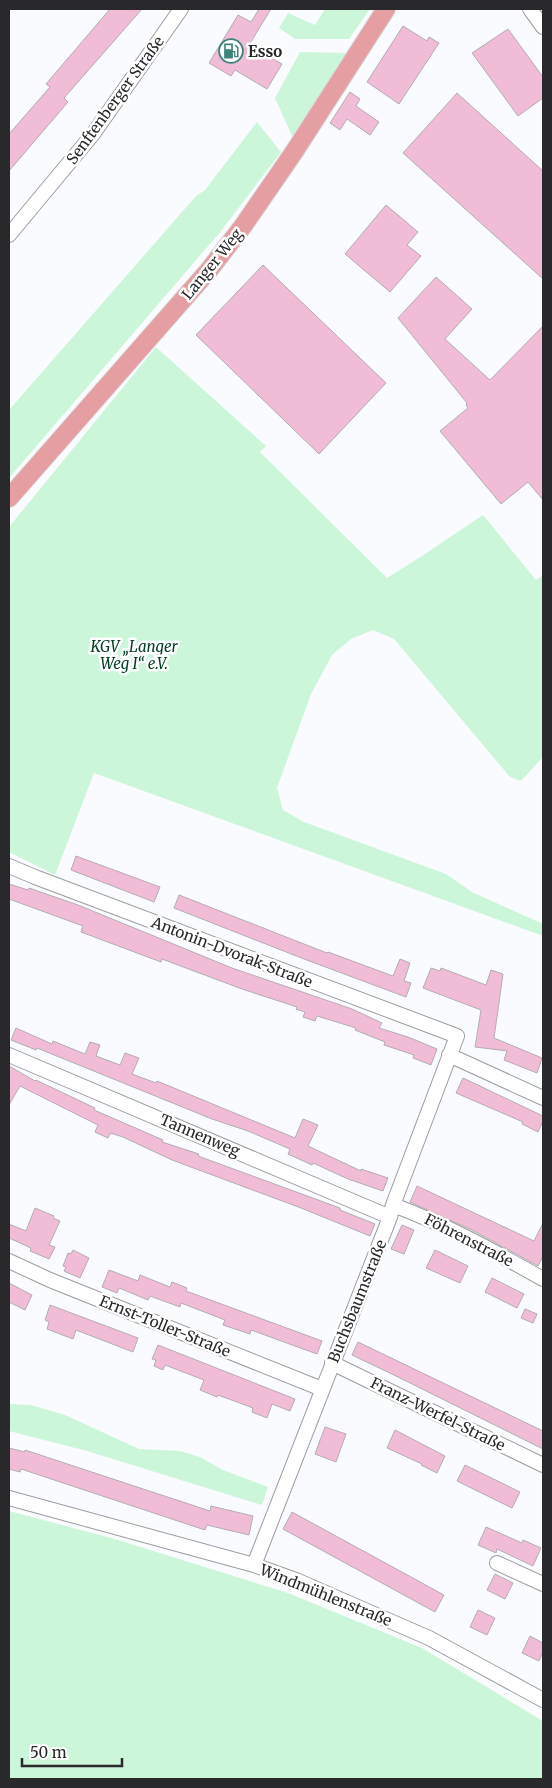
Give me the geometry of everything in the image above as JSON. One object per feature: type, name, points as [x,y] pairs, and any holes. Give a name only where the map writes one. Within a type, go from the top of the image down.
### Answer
[{"type":"main road","name":"Langer Weg","points":[[9,498],[203,277],[243,226],[294,152],[386,9]]},
{"type":"street","name":"Senftenberger Straße","points":[[9,235],[93,134],[181,9]]},
{"type":"street","points":[[530,9],[543,27]]},
{"type":"street","name":"Antonin-Dvorak-Straße","points":[[9,866],[44,881],[457,1036]]},
{"type":"street","name":"Buchsbaumstraße","points":[[254,1565],[392,1211],[457,1036]]},
{"type":"street","name":"Tannenweg","points":[[9,1055],[392,1211]]},
{"type":"street","points":[[449,1055],[543,1098]]},
{"type":"street","name":"Föhrenstraße","points":[[392,1211],[413,1212],[498,1254],[543,1280]]},
{"type":"street","name":"Ernst-Toller-Straße","points":[[9,1261],[50,1280],[322,1389]]},
{"type":"street","name":"Franz-Werfel-Straße","points":[[332,1363],[543,1465]]},
{"type":"street","name":"Windmühlenstraße","points":[[9,1498],[254,1565],[296,1580],[429,1638],[543,1700]]},
{"type":"street","points":[[497,1562],[543,1584]]},
{"type":"green space","points":[[325,9],[370,9],[349,39],[295,39],[279,28],[288,13],[315,25]]},
{"type":"green space","points":[[300,52],[350,53],[292,136],[275,98]]},
{"type":"green space","points":[[257,122],[281,152],[221,231],[9,478],[9,410],[196,196],[205,190]]},
{"type":"green space","name":"KGV „Langer Weg I“ e.V.","points":[[156,347],[266,446],[260,452],[387,578],[483,515],[536,580],[543,575],[543,757],[521,781],[510,777],[394,639],[373,630],[351,639],[332,655],[311,694],[277,788],[283,810],[304,822],[446,874],[472,892],[543,924],[543,936],[94,773],[55,875],[9,852],[9,527]]},
{"type":"green space","points":[[9,1404],[31,1405],[65,1415],[139,1449],[180,1451],[200,1457],[223,1470],[268,1487],[262,1505],[87,1451],[9,1431]]},
{"type":"green space","points":[[9,1511],[115,1539],[288,1593],[422,1648],[543,1721],[543,1779],[9,1779]]},
{"type":"building","points":[[110,9],[142,9],[64,98],[68,102],[9,171],[9,134],[50,87],[46,84]]},
{"type":"building","points":[[259,9],[271,9],[249,45],[282,64],[267,89],[235,70],[231,76],[209,63],[238,15],[251,22]]},
{"type":"building","points":[[403,26],[427,41],[429,37],[439,43],[399,104],[367,82]]},
{"type":"building","points":[[508,29],[543,77],[543,98],[518,116],[472,53]]},
{"type":"building","points":[[350,92],[360,99],[356,106],[379,122],[370,135],[347,119],[340,130],[330,123]]},
{"type":"building","points":[[457,93],[543,171],[543,279],[403,153]]},
{"type":"building","points":[[386,205],[418,232],[407,245],[421,256],[390,292],[345,254]]},
{"type":"building","points":[[263,265],[386,383],[319,454],[196,335]]},
{"type":"building","points":[[436,277],[472,309],[445,339],[490,380],[543,326],[543,500],[528,482],[501,504],[440,431],[468,408],[467,403],[398,318]]},
{"type":"building","points":[[76,856],[160,887],[154,902],[71,870]]},
{"type":"building","points":[[9,884],[28,890],[29,888],[78,905],[232,968],[352,1009],[382,1023],[379,1028],[437,1049],[431,1065],[413,1058],[414,1055],[384,1045],[385,1042],[355,1030],[356,1028],[317,1016],[315,1021],[303,1017],[305,1012],[296,1009],[297,1007],[162,959],[161,962],[81,932],[83,926],[9,899]]},
{"type":"building","points":[[179,895],[327,953],[393,976],[400,959],[410,963],[404,981],[411,983],[406,997],[174,908]]},
{"type":"building","points":[[431,968],[440,971],[441,968],[486,985],[491,970],[503,974],[494,1038],[542,1058],[537,1073],[504,1060],[507,1051],[475,1047],[481,1010],[423,988]]},
{"type":"building","points":[[16,1028],[52,1044],[53,1041],[85,1054],[90,1042],[100,1045],[96,1056],[120,1065],[125,1053],[139,1058],[132,1074],[156,1083],[157,1081],[295,1138],[303,1119],[318,1125],[308,1146],[361,1171],[361,1169],[388,1178],[383,1191],[348,1179],[313,1163],[312,1165],[288,1154],[290,1149],[248,1131],[212,1119],[37,1048],[36,1050],[11,1040]]},
{"type":"building","points":[[9,1066],[35,1081],[95,1108],[94,1110],[163,1140],[162,1142],[199,1154],[198,1156],[340,1208],[340,1210],[375,1224],[370,1236],[172,1160],[123,1137],[110,1133],[108,1138],[95,1132],[98,1125],[20,1086],[9,1105]]},
{"type":"building","points":[[463,1078],[543,1116],[538,1132],[522,1124],[523,1122],[456,1093]]},
{"type":"building","points":[[417,1186],[534,1241],[543,1223],[543,1256],[538,1266],[474,1231],[410,1202]]},
{"type":"building","points":[[35,1208],[54,1216],[53,1218],[60,1221],[49,1245],[55,1247],[49,1259],[30,1251],[31,1248],[9,1238],[9,1224],[26,1231]]},
{"type":"building","points":[[402,1225],[414,1230],[404,1254],[391,1249]]},
{"type":"building","points":[[73,1250],[89,1258],[80,1278],[64,1271],[66,1267],[63,1266],[68,1253],[71,1254]]},
{"type":"building","points":[[435,1250],[468,1266],[460,1283],[426,1268]]},
{"type":"building","points":[[109,1270],[138,1281],[140,1275],[170,1287],[172,1282],[187,1288],[186,1291],[322,1341],[317,1354],[251,1330],[250,1334],[223,1325],[225,1320],[181,1303],[180,1307],[150,1296],[148,1300],[119,1288],[117,1293],[102,1287]]},
{"type":"building","points":[[492,1278],[524,1294],[517,1308],[485,1292]]},
{"type":"building","points":[[9,1283],[32,1295],[25,1310],[9,1302]]},
{"type":"building","points":[[50,1305],[138,1338],[133,1352],[76,1330],[73,1339],[47,1329],[49,1322],[45,1320]]},
{"type":"building","points":[[525,1309],[537,1314],[533,1323],[521,1318]]},
{"type":"building","points":[[358,1342],[543,1431],[543,1449],[352,1355]]},
{"type":"building","points":[[158,1345],[295,1399],[290,1411],[272,1404],[267,1418],[252,1412],[253,1408],[200,1390],[204,1380],[165,1365],[163,1370],[154,1366],[156,1360],[152,1359]]},
{"type":"building","points":[[325,1427],[346,1434],[336,1462],[315,1454]]},
{"type":"building","points":[[395,1430],[445,1456],[437,1473],[387,1448]]},
{"type":"building","points":[[9,1448],[25,1452],[25,1450],[210,1511],[211,1506],[253,1516],[249,1535],[207,1525],[205,1530],[21,1469],[20,1472],[9,1469]]},
{"type":"building","points":[[465,1465],[520,1492],[512,1508],[457,1481]]},
{"type":"building","points":[[292,1512],[444,1595],[435,1612],[283,1529]]},
{"type":"building","points":[[486,1527],[522,1543],[523,1540],[541,1548],[533,1566],[497,1549],[496,1553],[478,1545]]},
{"type":"building","points":[[495,1574],[513,1583],[505,1599],[487,1590]]},
{"type":"building","points":[[478,1610],[495,1618],[487,1635],[470,1627]]},
{"type":"building","points":[[530,1636],[543,1643],[543,1652],[539,1661],[522,1653]]},
{"type":"place","name":"Esso","points":[[231,51]]}]
